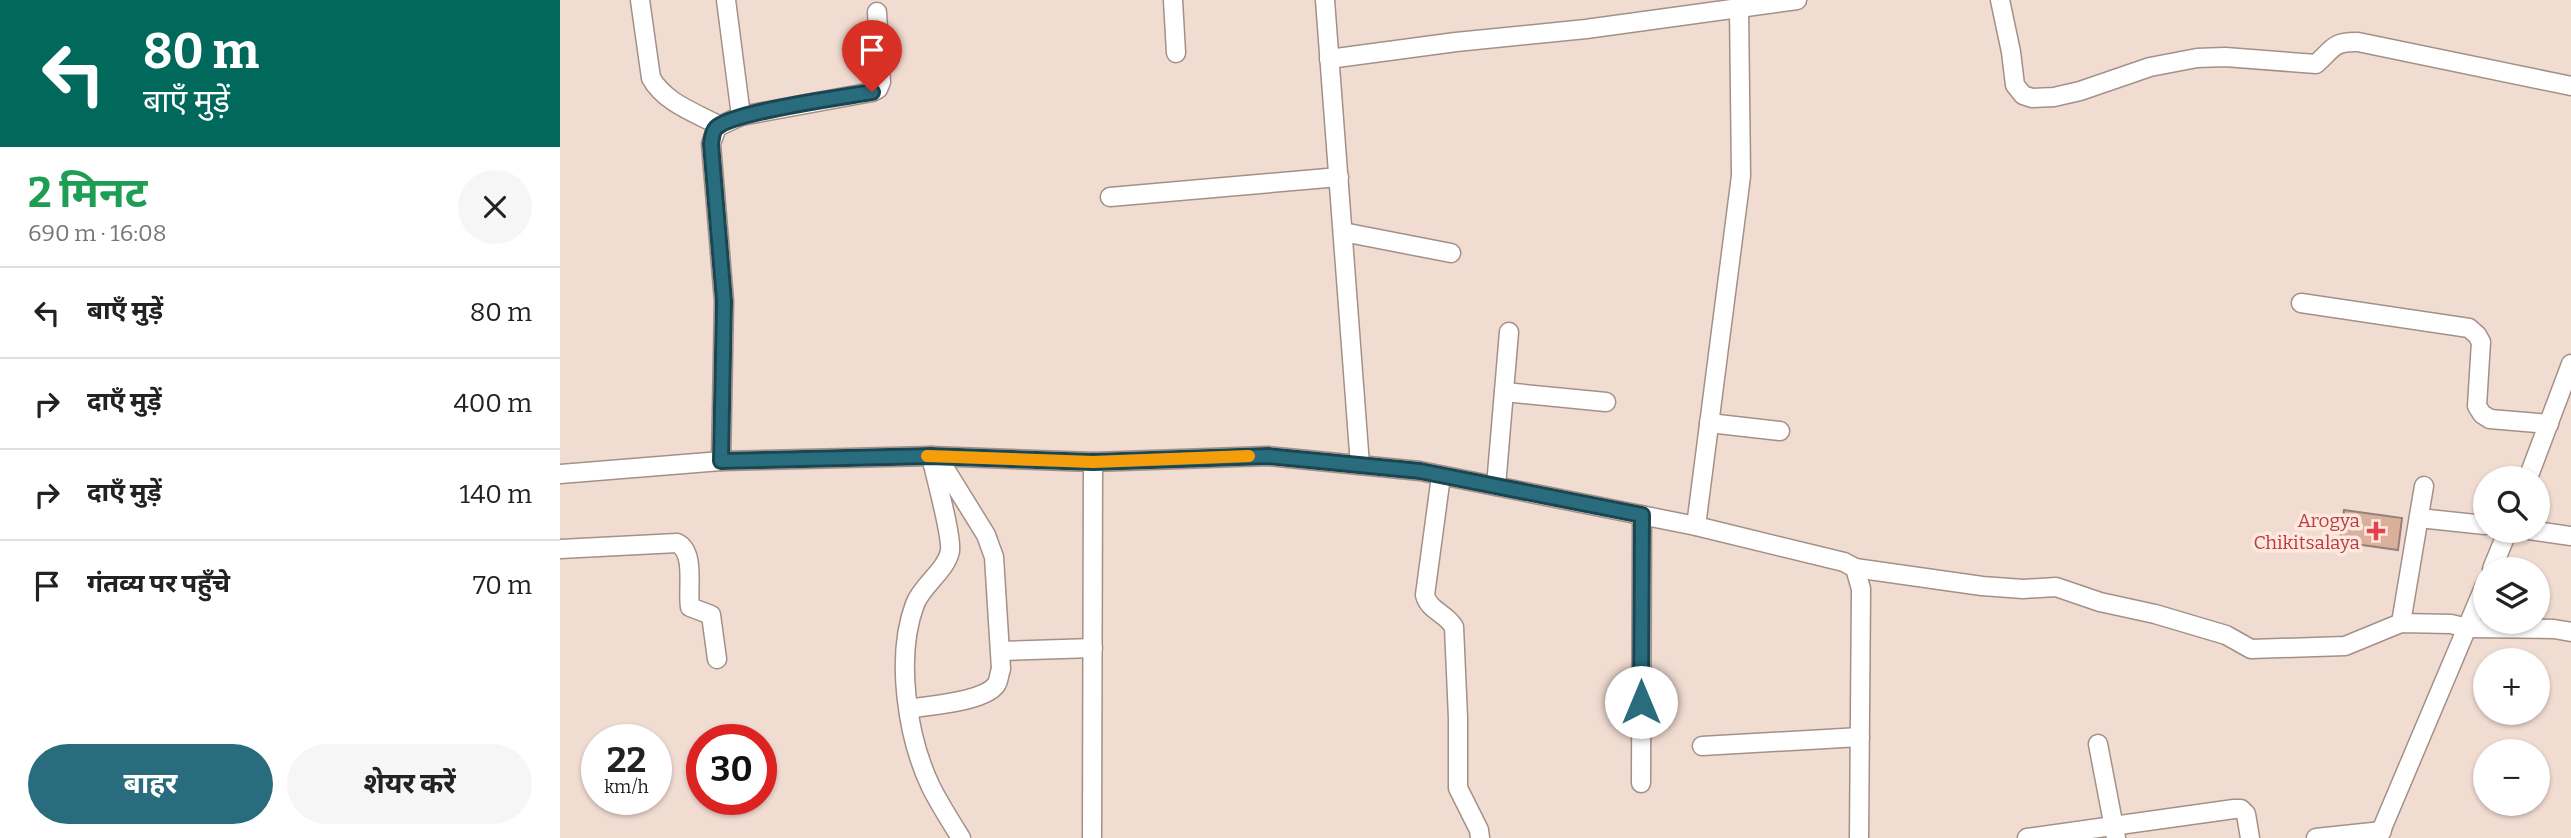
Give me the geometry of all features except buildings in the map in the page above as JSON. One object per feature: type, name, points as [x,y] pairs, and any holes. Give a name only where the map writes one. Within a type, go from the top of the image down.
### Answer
[{"type":"street","points":[[640,0],[651,78],[657,89],[665,97],[720,126]]},
{"type":"street","points":[[726,0],[741,116]]},
{"type":"street","points":[[1173,0],[1176,53]]},
{"type":"street","points":[[1325,0],[1360,465]]},
{"type":"street","points":[[1329,59],[1456,42],[1586,29],[1797,0]]},
{"type":"street","points":[[2000,0],[2015,85],[2022,95],[2032,98],[2067,94],[2150,67],[2197,58],[2225,57],[2316,64],[2333,46],[2344,42],[2358,42],[2571,86]]},
{"type":"street","points":[[1696,526],[1741,176],[1740,7]]},
{"type":"street","points":[[721,461],[724,301],[711,144],[714,132],[720,126],[741,116],[878,89],[881,82],[877,12]]},
{"type":"street","points":[[1110,197],[1339,177]]},
{"type":"street","points":[[1343,232],[1451,253]]},
{"type":"street","points":[[2301,303],[2469,328],[2481,342],[2477,406],[2482,414],[2490,419],[2549,424]]},
{"type":"street","points":[[1496,486],[1509,332]]},
{"type":"street","points":[[2533,466],[2571,364]]},
{"type":"street","points":[[1504,392],[1606,402]]},
{"type":"street","points":[[1709,423],[1780,431]]},
{"type":"street","points":[[560,474],[721,461],[1093,462],[1258,456],[1360,465],[1496,486],[1696,526],[1844,562],[1855,568],[1982,586],[2023,589],[2056,587],[2100,602],[2226,635],[2251,649],[2345,646],[2401,623],[2571,632]]},
{"type":"street","points":[[909,709],[988,692],[997,683],[1001,669],[994,557],[986,535],[947,472],[932,460]]},
{"type":"street","points":[[932,460],[950,546],[946,561],[917,599],[912,613],[905,641],[905,677],[914,735],[931,786],[961,838]]},
{"type":"street","points":[[1092,838],[1093,462]]},
{"type":"street","points":[[1441,476],[1425,594],[1427,603],[1433,610],[1450,620],[1454,627],[1458,788],[1479,830],[1480,838]]},
{"type":"street","points":[[2401,623],[2424,486]]},
{"type":"street","points":[[1641,783],[1642,515]]},
{"type":"street","points":[[2419,518],[2473,524]]},
{"type":"street","points":[[2550,533],[2571,536]]},
{"type":"street","points":[[560,549],[677,543],[682,545],[688,554],[690,607],[711,615],[717,659]]},
{"type":"street","points":[[1855,568],[1861,589],[1859,838]]},
{"type":"street","points":[[2316,838],[2380,834],[2473,614]]},
{"type":"street","points":[[1001,651],[1093,648]]},
{"type":"street","points":[[1702,746],[1860,737]]},
{"type":"street","points":[[2098,744],[2115,832]]},
{"type":"street","points":[[2027,838],[2115,832],[2241,809],[2246,814],[2250,838]]},
{"type":"slow traffic","points":[[927,456],[1093,462],[1249,456]]},
{"type":"place","name":"Arogya Chikitsalaya","points":[[2376,531]]},
{"type":"route","points":[[872,92],[741,116],[717,127],[714,132],[711,144],[724,301],[721,461],[931,456],[1093,462],[1268,456],[1420,471],[1642,515],[1641,702]]}]
